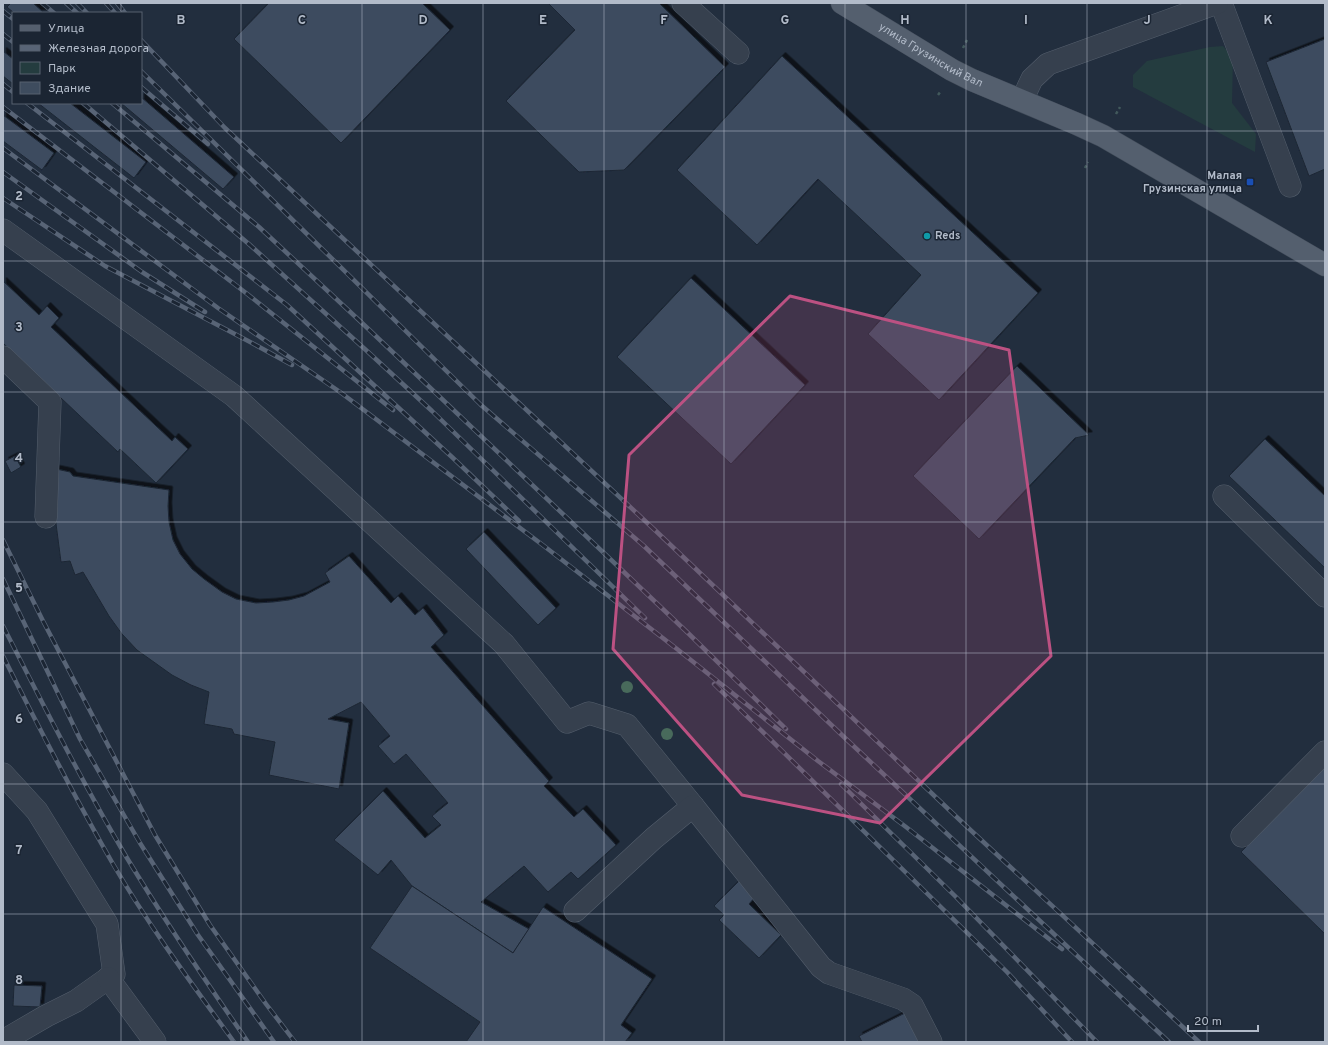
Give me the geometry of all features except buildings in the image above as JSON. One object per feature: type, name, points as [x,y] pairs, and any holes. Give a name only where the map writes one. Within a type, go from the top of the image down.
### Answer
[{"type":"main road","name":"улица Грузинский Вал","points":[[842,3],[952,70],[1103,136],[1325,265]]},
{"type":"street","points":[[683,3],[738,53]]},
{"type":"street","points":[[1022,100],[1032,79],[1048,64],[1217,3]]},
{"type":"street","points":[[1221,3],[1290,186]]},
{"type":"street","points":[[3,230],[234,396],[504,644],[567,722],[589,713],[627,725],[821,967],[829,973],[903,999],[912,1005],[932,1042]]},
{"type":"street","points":[[3,357],[50,402],[46,517]]},
{"type":"street","points":[[1224,496],[1325,596]]},
{"type":"street","points":[[1242,836],[1325,752]]},
{"type":"street","points":[[3,774],[37,811],[107,924],[114,974],[76,1001],[46,1016],[3,1041]]},
{"type":"street","points":[[575,911],[654,838],[693,806]]},
{"type":"street","points":[[108,978],[156,1042]]},
{"type":"path","points":[[963,48],[967,40]]},
{"type":"path","points":[[938,95],[941,91]]},
{"type":"path","points":[[1116,114],[1120,107]]},
{"type":"path","points":[[1085,168],[1088,162]]},
{"type":"highlighted area","points":[[790,296],[1009,350],[1051,656],[880,823],[742,795],[613,649],[629,455]]},
{"type":"green space","points":[[1223,46],[1233,58],[1232,103],[1256,134],[1255,152],[1133,87],[1133,75],[1147,61],[1210,47]]},
{"type":"railway","points":[[42,3],[53,12]]},
{"type":"railway","points":[[66,3],[76,12]]},
{"type":"railway","points":[[77,3],[86,12]]},
{"type":"railway","points":[[106,3],[114,12]]},
{"type":"railway","points":[[117,3],[124,12]]},
{"type":"railway","points":[[3,11],[12,18]]},
{"type":"railway","points":[[3,34],[12,41]]},
{"type":"railway","points":[[142,41],[225,128],[658,533],[964,824],[1199,1042]]},
{"type":"railway","points":[[142,72],[481,405],[644,546],[845,738],[1169,1042]]},
{"type":"railway","points":[[3,84],[12,91]]},
{"type":"railway","points":[[142,88],[208,144]]},
{"type":"railway","points":[[28,104],[287,305],[519,521]]},
{"type":"railway","points":[[84,104],[250,245],[367,351],[432,411],[645,618]]},
{"type":"railway","points":[[113,104],[259,227],[688,633],[786,729]]},
{"type":"railway","points":[[3,107],[246,293],[393,410]]},
{"type":"railway","points":[[3,148],[218,308],[340,392],[544,546],[818,761],[906,827],[1062,949]]},
{"type":"railway","points":[[3,172],[142,272],[205,312]]},
{"type":"railway","points":[[3,198],[105,266],[292,365]]},
{"type":"railway","points":[[3,540],[43,621],[155,835],[210,925],[295,1042]]},
{"type":"railway","points":[[3,579],[80,739],[140,843],[198,935],[274,1042]]},
{"type":"railway","points":[[3,626],[48,714],[127,858],[186,951],[248,1042]]},
{"type":"railway","points":[[3,656],[56,761],[113,864],[156,932],[234,1042]]},
{"type":"railway","points":[[714,684],[1007,972],[1072,1042]]},
{"type":"railway","points":[[841,784],[955,896],[1097,1042]]},
{"type":"place","name":"Малая Грузинская улица","points":[[1250,182]]},
{"type":"place","name":"Reds","points":[[927,236]]}]
